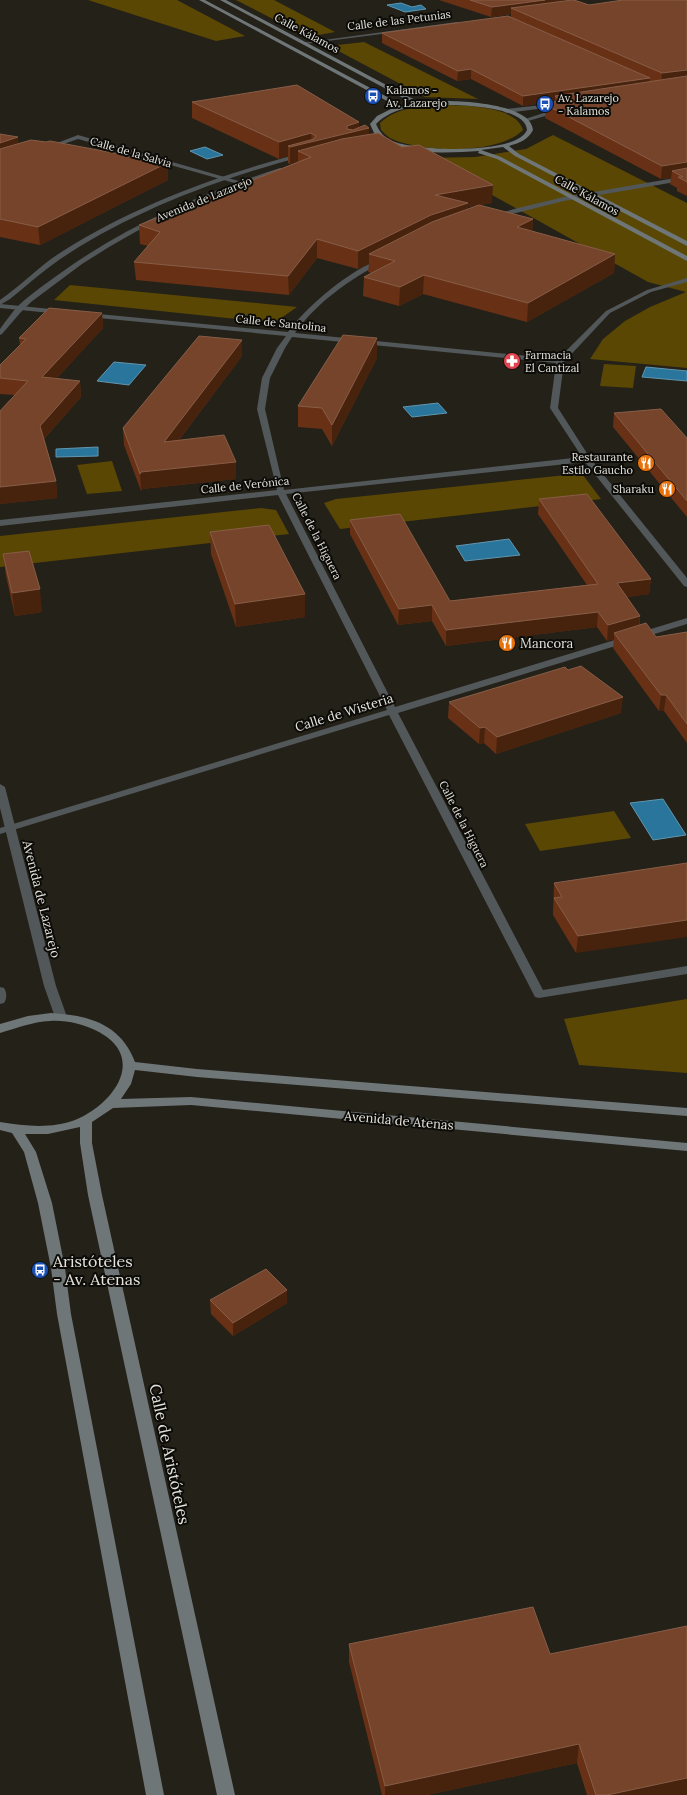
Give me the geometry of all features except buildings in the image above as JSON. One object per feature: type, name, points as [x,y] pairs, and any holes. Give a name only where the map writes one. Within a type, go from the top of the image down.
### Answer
[{"type":"main road","name":"Calle Kálamos","points":[[201,0],[389,100],[397,109]]},
{"type":"main road","name":"Calle Kálamos","points":[[222,0],[406,98],[426,104]]},
{"type":"main road","points":[[426,104],[477,105],[506,111],[525,120],[530,125],[530,131],[526,136],[505,146],[476,150],[432,150],[395,143],[375,136],[373,124],[382,116],[397,109],[426,104]]},
{"type":"main road","name":"Calle Kálamos","points":[[505,146],[591,194],[687,244]]},
{"type":"main road","name":"Calle Kálamos","points":[[476,150],[499,158],[687,259]]},
{"type":"main road","points":[[0,1029],[17,1022],[39,1018],[60,1017],[86,1021],[108,1032],[123,1046],[129,1065],[126,1085],[111,1104],[86,1120],[52,1130],[16,1129],[0,1126]]},
{"type":"main road","points":[[129,1065],[197,1073],[687,1112]]},
{"type":"main road","name":"Avenida de Atenas","points":[[111,1104],[191,1101],[687,1147]]},
{"type":"main road","name":"Calle de Aristóteles","points":[[86,1120],[86,1143],[95,1195],[226,1795]]},
{"type":"main road","points":[[16,1129],[30,1152],[45,1203],[71,1352],[155,1795]]},
{"type":"street","name":"Calle de las Petunias","points":[[304,43],[465,22]]},
{"type":"street","points":[[506,111],[566,104]]},
{"type":"street","points":[[525,120],[563,110]]},
{"type":"street","name":"Calle de la Salvia","points":[[43,149],[78,137],[240,183]]},
{"type":"street","points":[[382,145],[395,143]]},
{"type":"street","name":"Avenida de Lazarejo","points":[[0,303],[16,292],[60,256],[117,224],[168,199],[225,178],[310,153]]},
{"type":"street","name":"Avenida de Lazarejo","points":[[0,334],[20,308],[82,259],[137,228],[188,204],[240,183],[291,166]]},
{"type":"street","points":[[486,219],[516,209],[591,194],[687,178]]},
{"type":"street","name":"Calle de la Higuera","points":[[392,255],[365,269],[330,293],[300,321],[289,335],[266,378],[261,409],[281,492],[392,711],[539,994],[687,970]]},
{"type":"street","points":[[687,280],[649,290],[608,312],[560,361],[554,408],[587,458],[687,584]]},
{"type":"street","points":[[0,306],[72,313]]},
{"type":"street","name":"Calle de Santolina","points":[[80,314],[560,361]]},
{"type":"street","name":"Calle de Verónica","points":[[0,523],[587,458]]},
{"type":"street","name":"Calle de Wisteria","points":[[5,830],[687,621]]},
{"type":"street","name":"Avenida de Lazarejo","points":[[0,787],[5,830],[23,874],[50,986],[60,1017]]},
{"type":"street","points":[[0,992],[0,1000]]},
{"type":"shaded area","points":[[88,0],[177,0],[245,36],[216,41]]},
{"type":"shaded area","points":[[236,0],[274,0],[335,32],[313,36],[302,34]]},
{"type":"shaded area","points":[[364,42],[478,99],[425,97],[329,46]]},
{"type":"shaded area","points":[[448,105],[479,107],[501,112],[511,116],[519,122],[523,130],[512,138],[496,144],[459,149],[439,149],[403,143],[390,138],[381,130],[380,123],[387,117],[403,110]]},
{"type":"shaded area","points":[[553,135],[687,203],[687,368],[590,359],[603,339],[625,321],[650,307],[686,292],[648,282],[426,158],[475,157],[526,149]]},
{"type":"shaded area","points":[[70,285],[297,307],[274,323],[54,300]]},
{"type":"shaded area","points":[[604,364],[636,366],[633,388],[600,386]]},
{"type":"shaded area","points":[[112,461],[122,491],[87,494],[77,465]]},
{"type":"shaded area","points":[[576,474],[583,475],[601,499],[340,529],[324,503],[336,499]]},
{"type":"shaded area","points":[[261,508],[276,510],[289,534],[0,567],[0,536]]},
{"type":"shaded area","points":[[614,811],[631,838],[540,851],[525,824]]},
{"type":"shaded area","points":[[687,999],[687,1073],[579,1065],[564,1019]]},
{"type":"water","points":[[401,3],[412,7],[421,5],[426,9],[405,12],[387,5]]},
{"type":"water","points":[[205,147],[223,155],[207,159],[190,151]]},
{"type":"water","points":[[114,362],[146,365],[129,385],[97,381]]},
{"type":"water","points":[[646,367],[687,371],[687,381],[642,377]]},
{"type":"water","points":[[438,403],[447,413],[412,417],[403,407]]},
{"type":"water","points":[[98,447],[98,456],[56,457],[56,449]]},
{"type":"water","points":[[509,539],[520,555],[465,561],[456,546]]},
{"type":"water","points":[[663,799],[686,835],[653,840],[630,803]]},
{"type":"place","name":"Kalamos - Av. Lazarejo","points":[[373,96]]},
{"type":"place","name":"Av. Lazarejo - Kalamos","points":[[545,104]]},
{"type":"place","name":"Farmacia El Cantizal","points":[[512,361]]},
{"type":"place","name":"Restaurante Estilo Gaucho","points":[[646,463]]},
{"type":"place","name":"Sharaku","points":[[667,489]]},
{"type":"place","name":"Mancora","points":[[507,643]]},
{"type":"place","name":"Aristóteles - Av. Atenas","points":[[40,1270]]}]
